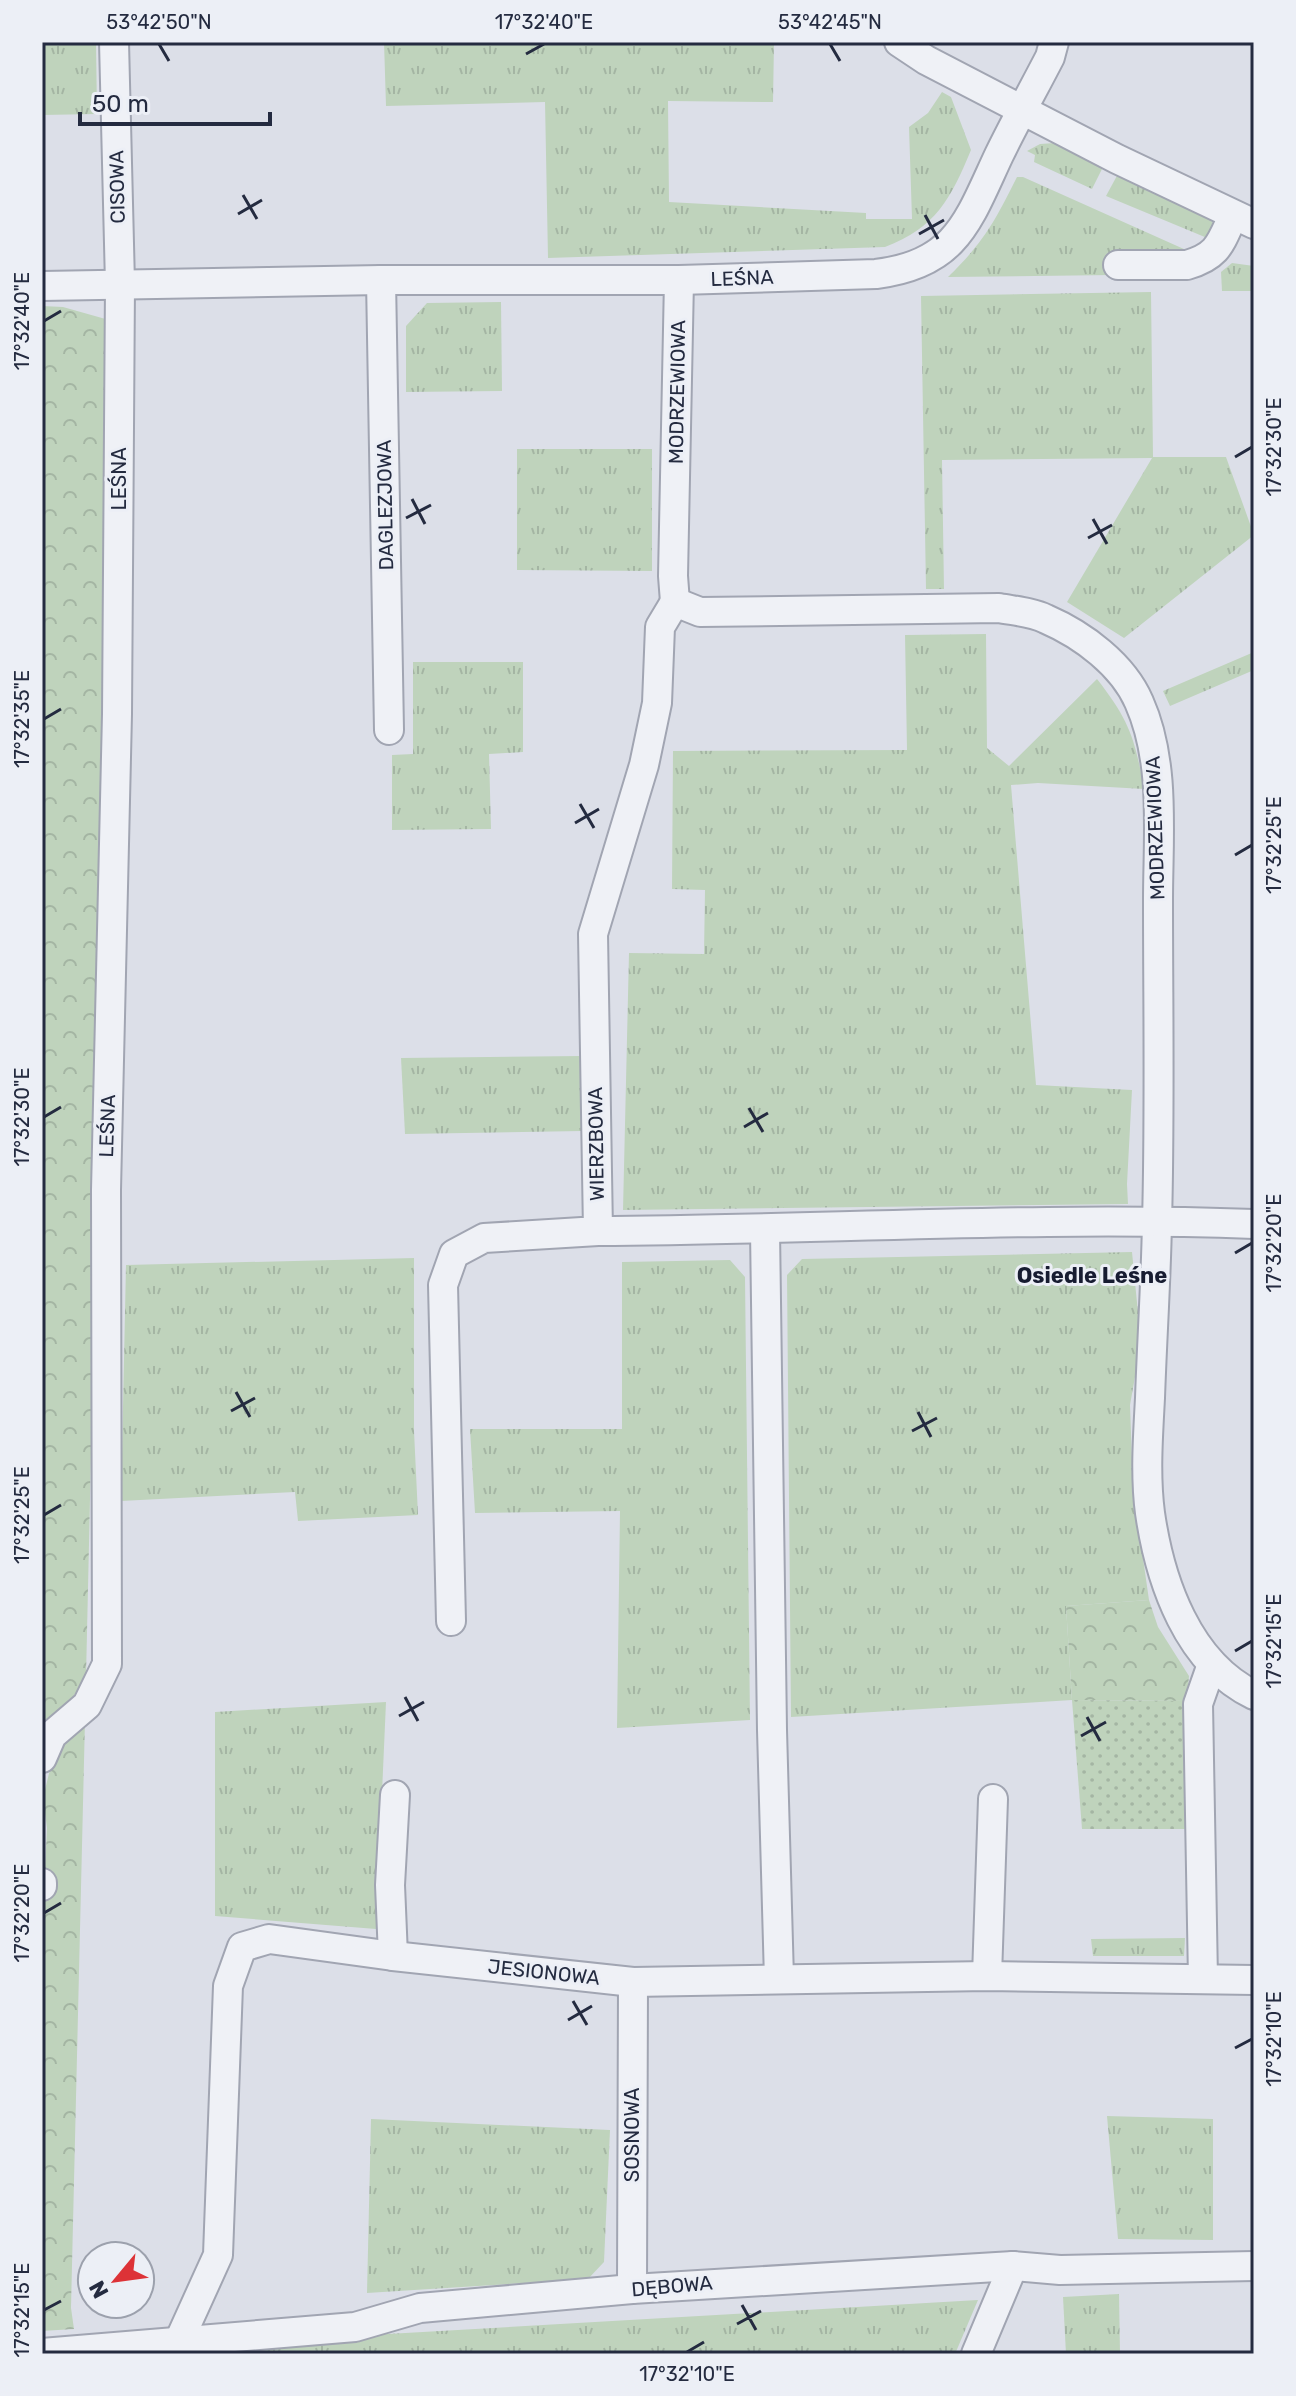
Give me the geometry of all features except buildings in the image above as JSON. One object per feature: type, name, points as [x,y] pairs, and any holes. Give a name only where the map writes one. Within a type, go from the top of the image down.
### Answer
[{"type":"street","name":"CISOWA","points":[[114,42],[120,284]]},
{"type":"street","points":[[899,42],[935,52],[1023,110],[1243,220],[1218,250],[1196,263],[1118,265]]},
{"type":"street","name":"LEŚNA","points":[[42,1758],[52,1735],[87,1705],[107,1664],[106,1190],[117,730],[120,284],[679,280],[903,271],[927,262],[957,238],[983,193],[1050,57],[1054,42]]},
{"type":"street","name":"DAGLEZJOWA","points":[[381,280],[389,730]]},
{"type":"street","name":"MODRZEWIOWA","points":[[679,280],[675,602],[700,612],[999,608],[1023,612],[1044,618],[1081,638],[1123,676],[1139,700],[1148,726],[1158,800],[1157,1220],[1147,1469],[1150,1514],[1175,1604],[1196,1646],[1220,1672],[1254,1695]]},
{"type":"street","points":[[42,286],[120,284]]},
{"type":"street","name":"WIERZBOWA","points":[[451,1621],[443,1285],[454,1254],[484,1238],[598,1231],[593,934],[644,765],[657,703],[660,627],[675,602]]},
{"type":"street","points":[[598,1231],[1157,1220],[1254,1224]]},
{"type":"street","points":[[765,1230],[779,1979]]},
{"type":"street","points":[[1203,1979],[1198,1704],[1212,1664]]},
{"type":"street","points":[[393,1956],[390,1885],[395,1795]]},
{"type":"street","points":[[987,1976],[993,1799]]},
{"type":"street","name":"JESIONOWA","points":[[179,2341],[218,2255],[228,1986],[242,1947],[269,1939],[633,1982],[987,1976],[1254,1980]]},
{"type":"street","name":"SOSNOWA","points":[[632,2289],[633,1982]]},
{"type":"street","points":[[976,2354],[1013,2266]]},
{"type":"street","name":"DĘBOWA","points":[[42,2353],[355,2327],[420,2308],[632,2289],[1013,2266],[1060,2270],[1254,2266]]},
{"type":"green space","points":[[42,42],[96,42],[97,114],[42,115]]},
{"type":"green space","points":[[384,42],[774,42],[773,102],[668,101],[669,202],[866,213],[866,219],[912,219],[909,127],[928,113],[942,92],[951,97],[971,150],[940,209],[917,231],[885,247],[548,258],[545,102],[386,106]]},
{"type":"green space","points":[[1040,144],[1068,146],[1104,165],[1092,189],[1034,162],[1035,155],[1027,151]]},
{"type":"green space","points":[[1119,172],[1208,217],[1213,223],[1212,240],[1106,196]]},
{"type":"green space","points":[[1017,177],[1195,254],[1113,275],[948,277],[988,230]]},
{"type":"green space","points":[[1232,263],[1254,266],[1254,291],[1222,291],[1221,272]]},
{"type":"green space","points":[[1151,292],[1153,457],[1226,457],[1254,535],[1124,638],[1067,602],[1152,458],[942,460],[944,589],[926,589],[921,296]]},
{"type":"green space","points":[[501,302],[502,391],[406,392],[406,326],[427,303]]},
{"type":"green space","points":[[42,306],[63,307],[109,320],[109,656],[86,1677],[69,1703],[42,1733]]},
{"type":"green space","points":[[517,449],[652,449],[652,571],[517,570]]},
{"type":"green space","points":[[986,634],[987,748],[1009,766],[1097,679],[1124,718],[1137,756],[1144,789],[1038,783],[1011,785],[1036,1085],[1132,1090],[1128,1204],[623,1210],[629,953],[704,954],[705,890],[672,889],[673,751],[907,750],[905,635]]},
{"type":"green space","points":[[1254,652],[1254,670],[1170,706],[1163,691]]},
{"type":"green space","points":[[413,662],[523,662],[523,752],[489,754],[491,829],[392,830],[392,755],[413,754]]},
{"type":"green space","points":[[581,1056],[582,1131],[405,1134],[401,1058]]},
{"type":"green space","points":[[1132,1252],[1141,1343],[1130,1405],[1133,1489],[1149,1600],[1066,1606],[1072,1700],[791,1717],[787,1275],[802,1259]]},
{"type":"green space","points":[[414,1258],[414,1431],[418,1515],[298,1521],[295,1492],[121,1501],[126,1265]]},
{"type":"green space","points":[[730,1260],[745,1277],[750,1720],[617,1728],[620,1511],[475,1513],[470,1429],[622,1429],[622,1262]]},
{"type":"green space","points":[[1149,1600],[1158,1627],[1189,1676],[1187,1701],[1072,1700],[1066,1606]]},
{"type":"green space","points":[[1072,1700],[1187,1701],[1187,1829],[1082,1829]]},
{"type":"green space","points":[[386,1702],[376,1929],[215,1916],[215,1712]]},
{"type":"green space","points":[[85,1720],[71,2308],[74,2329],[42,2331],[42,1935],[47,1828],[43,1798],[54,1753]]},
{"type":"green space","points":[[1185,1938],[1184,1956],[1093,1956],[1091,1939]]},
{"type":"green space","points":[[1107,2116],[1213,2119],[1213,2240],[1118,2239]]},
{"type":"green space","points":[[371,2119],[610,2130],[604,2262],[588,2279],[367,2293]]},
{"type":"green space","points":[[1119,2294],[1120,2354],[1066,2354],[1063,2297]]},
{"type":"green space","points":[[978,2300],[955,2354],[205,2354],[283,2340]]},
{"type":"district","name":"Osiedle Leśne","points":[[1092,1275]]}]
